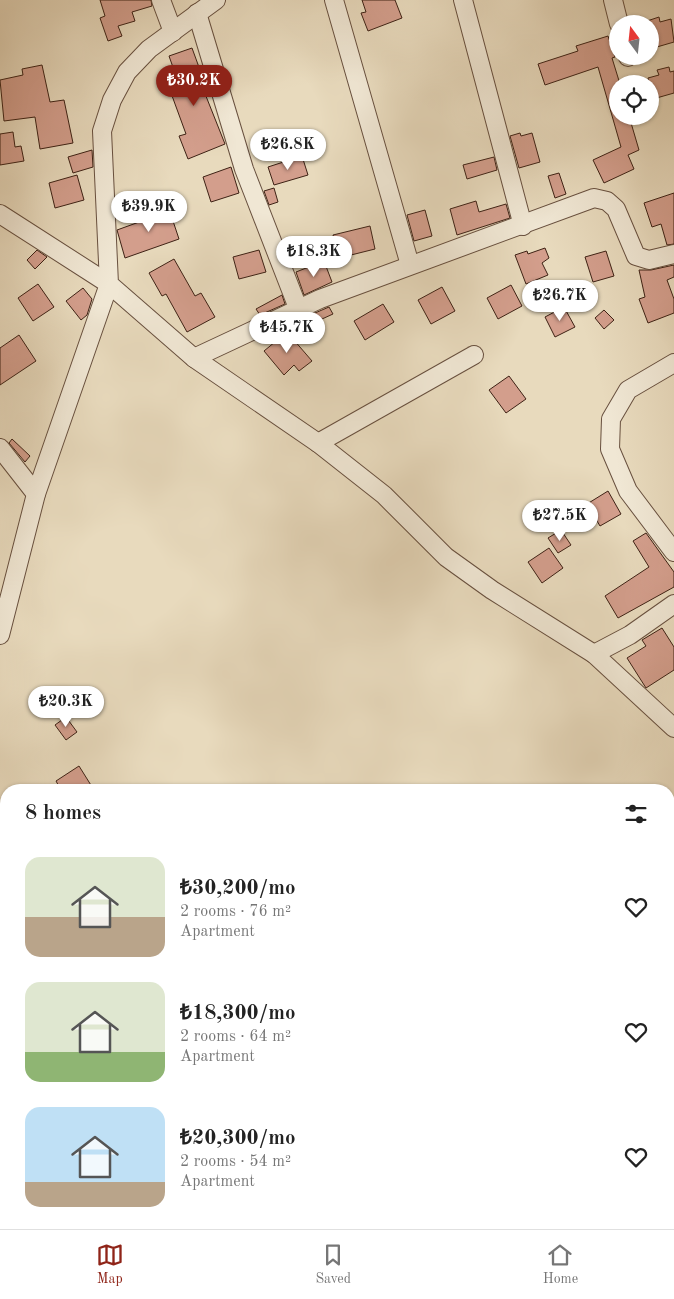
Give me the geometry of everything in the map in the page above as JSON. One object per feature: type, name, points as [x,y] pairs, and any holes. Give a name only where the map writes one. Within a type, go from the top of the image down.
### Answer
[{"type":"street","points":[[161,0],[172,32]]},
{"type":"street","points":[[0,635],[36,494],[109,284],[102,131],[112,100],[127,72],[149,49],[216,0]]},
{"type":"street","points":[[334,0],[410,265]]},
{"type":"street","points":[[463,0],[523,226]]},
{"type":"street","points":[[613,0],[617,15]]},
{"type":"street","points":[[197,13],[244,169],[298,308]]},
{"type":"street","points":[[194,358],[298,308],[410,265],[523,226],[594,198],[607,201],[616,209],[636,256],[649,260],[674,254]]},
{"type":"street","points":[[0,214],[109,284],[194,358],[318,444],[384,495],[446,557],[492,590],[594,654],[674,728]]},
{"type":"street","points":[[318,444],[474,356]]},
{"type":"street","points":[[674,362],[628,390],[611,420],[610,449],[628,491],[674,552]]},
{"type":"street","points":[[0,448],[36,494]]},
{"type":"street","points":[[594,654],[630,635],[674,604]]},
{"type":"building","points":[[100,0],[151,0],[152,6],[132,12],[135,21],[118,26],[122,36],[108,41],[100,18],[105,16]]},
{"type":"building","points":[[362,0],[395,0],[402,18],[368,31],[361,13],[366,12]]},
{"type":"building","points":[[659,17],[660,22],[671,19],[674,42],[659,46]]},
{"type":"building","points":[[608,36],[609,65],[614,65],[617,75],[609,75],[609,105],[598,67],[545,85],[538,64],[578,51],[576,46]]},
{"type":"building","points":[[192,48],[200,70],[196,71],[225,144],[188,159],[179,136],[186,134],[171,93],[181,90],[169,56]]},
{"type":"building","points":[[42,65],[50,102],[64,100],[73,143],[40,149],[35,117],[4,121],[0,80],[23,75],[22,69]]},
{"type":"building","points":[[669,67],[670,72],[674,71],[674,93],[659,97],[659,75],[657,70]]},
{"type":"building","points":[[615,125],[632,125],[639,150],[628,155],[634,169],[604,183],[593,160],[621,147]]},
{"type":"building","points":[[13,132],[15,147],[21,146],[24,161],[0,165],[0,134]]},
{"type":"building","points":[[520,133],[521,136],[532,133],[540,162],[519,168],[510,136]]},
{"type":"building","points":[[92,150],[93,167],[73,173],[68,157]]},
{"type":"building","points":[[302,156],[308,175],[274,185],[268,167]]},
{"type":"building","points":[[494,157],[497,170],[467,179],[463,165]]},
{"type":"building","points":[[231,167],[239,193],[211,202],[203,177]]},
{"type":"building","points":[[559,173],[566,194],[555,198],[548,176]]},
{"type":"building","points":[[77,175],[84,200],[55,208],[49,183]]},
{"type":"building","points":[[274,188],[278,202],[269,205],[264,191]]},
{"type":"building","points":[[674,193],[674,244],[667,245],[661,224],[652,227],[644,203]]},
{"type":"building","points":[[476,201],[479,212],[506,204],[510,218],[457,235],[450,209]]},
{"type":"building","points":[[167,203],[179,239],[125,258],[117,230],[153,217],[151,209]]},
{"type":"building","points":[[425,210],[432,236],[414,241],[407,215]]},
{"type":"building","points":[[370,226],[375,249],[339,258],[333,235]]},
{"type":"building","points":[[545,248],[549,258],[542,263],[548,275],[526,284],[515,255],[527,251],[528,254]]},
{"type":"building","points":[[37,250],[47,257],[35,269],[27,260]]},
{"type":"building","points":[[259,250],[266,272],[239,279],[233,257]]},
{"type":"building","points":[[606,251],[614,276],[593,282],[585,257]]},
{"type":"building","points":[[174,259],[195,296],[201,293],[215,317],[187,332],[166,294],[162,296],[149,273]]},
{"type":"building","points":[[324,261],[332,282],[304,295],[296,272]]},
{"type":"building","points":[[674,265],[674,277],[667,280],[674,299],[674,313],[648,323],[639,299],[645,297],[639,270],[651,270]]},
{"type":"building","points":[[38,284],[54,307],[33,321],[18,298]]},
{"type":"building","points":[[511,285],[522,306],[498,319],[487,298]]},
{"type":"building","points":[[442,287],[455,311],[431,324],[418,300]]},
{"type":"building","points":[[83,288],[92,299],[87,315],[81,320],[66,301]]},
{"type":"building","points":[[282,295],[285,304],[260,315],[256,309]]},
{"type":"building","points":[[383,304],[394,322],[365,340],[354,321]]},
{"type":"building","points":[[329,307],[333,314],[311,324],[308,316]]},
{"type":"building","points":[[564,307],[575,327],[555,337],[545,317]]},
{"type":"building","points":[[604,310],[614,320],[604,329],[595,318]]},
{"type":"building","points":[[287,332],[312,361],[299,371],[294,365],[284,375],[264,351]]},
{"type":"building","points":[[19,335],[36,361],[0,385],[0,348]]},
{"type":"building","points":[[509,376],[526,399],[506,413],[489,390]]},
{"type":"building","points":[[12,439],[30,456],[25,462],[9,443]]},
{"type":"building","points":[[608,491],[621,514],[600,526],[587,504]]},
{"type":"building","points":[[561,530],[571,545],[558,553],[548,538]]},
{"type":"building","points":[[646,533],[674,572],[674,587],[618,618],[605,596],[649,567],[633,541]]},
{"type":"building","points":[[549,548],[563,568],[542,583],[528,562]]},
{"type":"building","points":[[662,628],[674,647],[674,670],[646,688],[627,658],[646,646],[642,640]]},
{"type":"building","points":[[66,717],[77,732],[66,740],[55,725]]},
{"type":"building","points":[[79,766],[90,784],[58,784],[56,781]]}]
